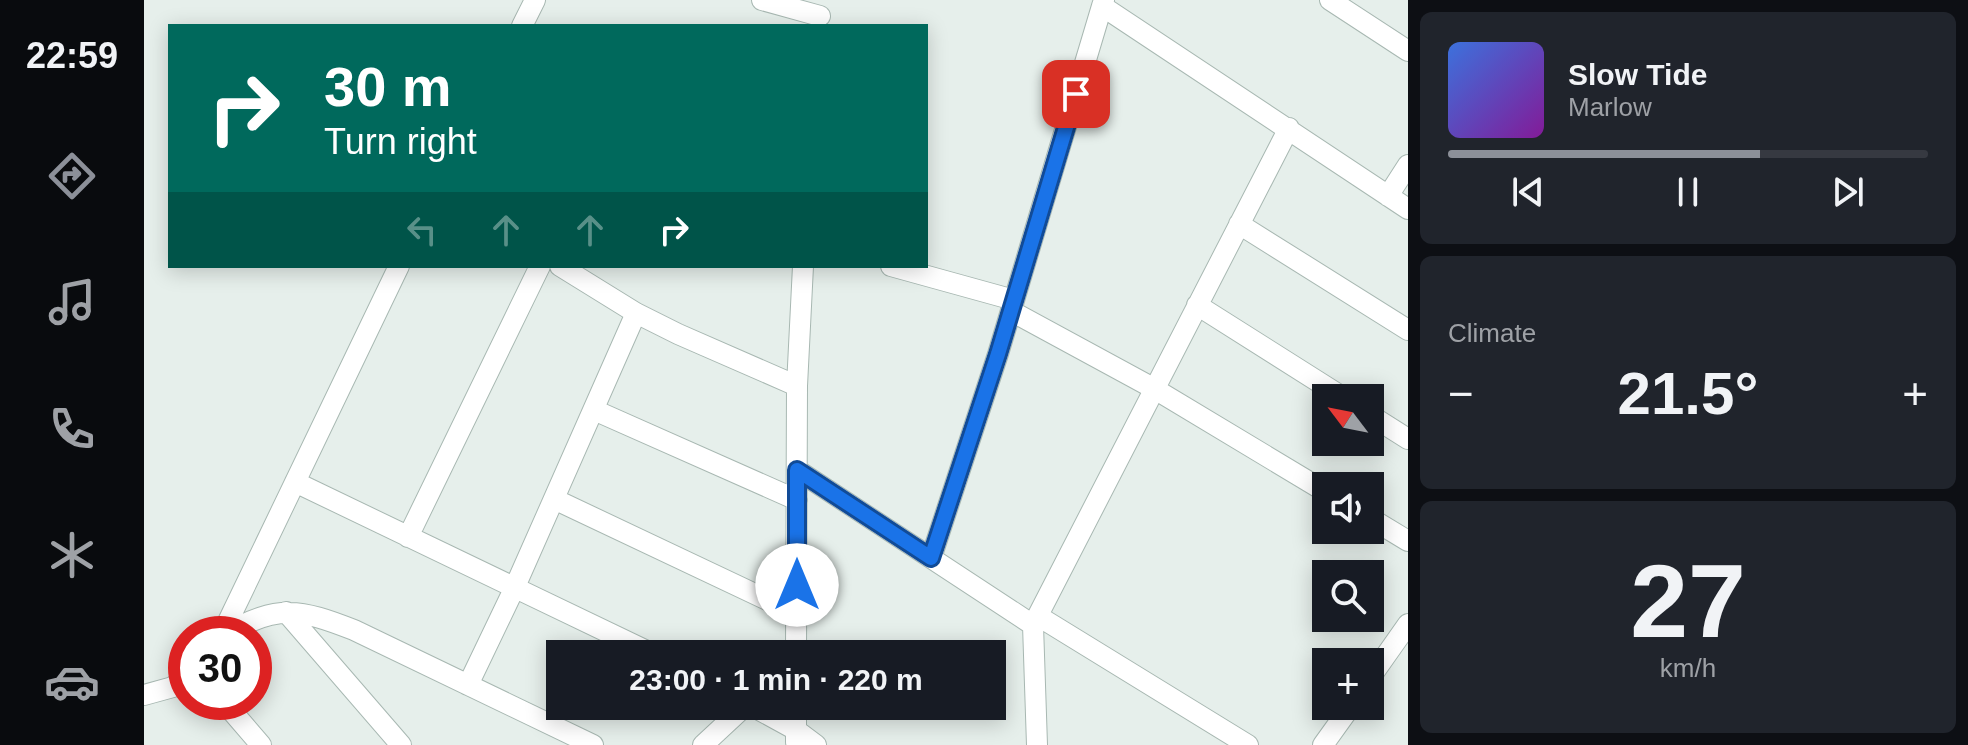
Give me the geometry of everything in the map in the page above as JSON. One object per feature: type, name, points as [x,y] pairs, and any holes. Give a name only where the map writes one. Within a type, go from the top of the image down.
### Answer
[{"type":"street","points":[[523,24],[535,0]]},
{"type":"street","points":[[762,0],[820,14]]},
{"type":"street","points":[[1330,0],[1408,51]]},
{"type":"street","points":[[931,558],[1012,305],[1103,3],[1408,209]]},
{"type":"street","points":[[1037,745],[1036,620],[1289,128]]},
{"type":"street","points":[[1388,196],[1408,165]]},
{"type":"street","points":[[1239,224],[1408,330]]},
{"type":"street","points":[[232,616],[398,268]]},
{"type":"street","points":[[408,537],[539,268]]},
{"type":"street","points":[[563,268],[636,313],[797,386]]},
{"type":"street","points":[[796,640],[797,386],[803,268]]},
{"type":"street","points":[[897,268],[1012,305],[1312,484]]},
{"type":"street","points":[[1197,305],[1322,384]]},
{"type":"street","points":[[468,685],[514,589],[636,313]]},
{"type":"street","points":[[594,410],[797,500]]},
{"type":"street","points":[[1384,424],[1408,439]]},
{"type":"street","points":[[797,470],[931,558],[1248,745]]},
{"type":"street","points":[[295,482],[623,640]]},
{"type":"street","points":[[554,499],[797,614]]},
{"type":"street","points":[[1384,526],[1408,541]]},
{"type":"street","points":[[263,616],[286,612],[315,615],[354,630],[593,745]]},
{"type":"street","points":[[286,612],[401,745]]},
{"type":"street","points":[[1384,658],[1408,624]]},
{"type":"street","points":[[144,695],[168,688]]},
{"type":"street","points":[[239,720],[261,745]]},
{"type":"street","points":[[703,745],[730,720]]},
{"type":"street","points":[[771,720],[796,738],[816,745]]},
{"type":"street","points":[[1323,745],[1341,720]]},
{"type":"route","points":[[797,585],[797,470],[931,558],[998,354],[1076,94]]}]
